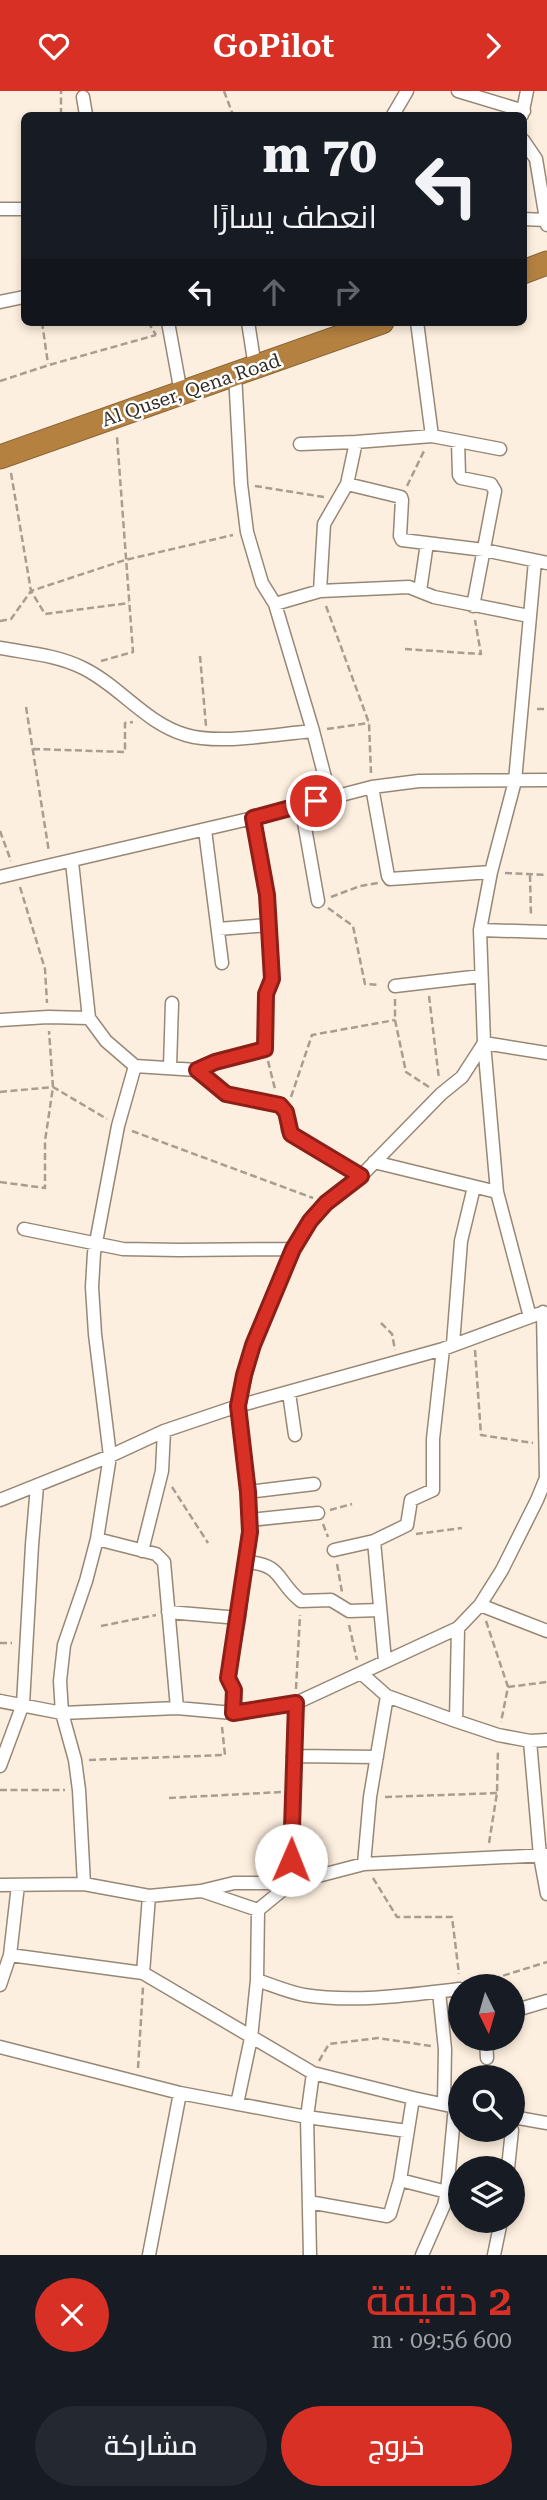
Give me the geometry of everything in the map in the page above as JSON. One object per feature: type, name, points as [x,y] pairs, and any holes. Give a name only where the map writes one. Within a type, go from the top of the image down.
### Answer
[{"type":"highway","points":[[527,270],[547,263]]},
{"type":"highway","name":"Al Quser, Qena Road","points":[[4,456],[371,326]]},
{"type":"street","points":[[395,112],[407,91]]},
{"type":"street","points":[[458,91],[520,112]]},
{"type":"street","points":[[523,112],[527,91]]},
{"type":"street","points":[[83,97],[86,112]]},
{"type":"street","points":[[527,146],[536,159],[547,225]]},
{"type":"street","points":[[0,209],[21,209]]},
{"type":"street","points":[[527,219],[546,220]]},
{"type":"street","points":[[0,302],[21,298]]},
{"type":"street","points":[[169,326],[181,393]]},
{"type":"street","points":[[248,326],[241,484],[247,532],[262,583],[275,604],[330,797]]},
{"type":"street","points":[[418,326],[432,436]]},
{"type":"street","points":[[300,444],[432,436],[500,449]]},
{"type":"street","points":[[458,441],[458,471],[461,478],[491,484],[495,491],[473,606]]},
{"type":"street","points":[[320,591],[324,524],[347,484],[356,442]]},
{"type":"street","points":[[347,484],[402,498],[400,538],[484,550],[541,562],[529,616],[515,781],[491,872],[480,930],[484,1043],[497,1192],[530,1317]]},
{"type":"street","points":[[420,591],[427,543]]},
{"type":"street","points":[[275,604],[320,591],[409,587],[434,597],[529,616]]},
{"type":"street","points":[[0,647],[60,659],[83,668],[128,698],[154,721],[184,734],[207,739],[313,731]]},
{"type":"street","points":[[0,877],[72,862],[372,787],[419,781],[547,780]]},
{"type":"street","points":[[372,787],[388,876],[394,881],[491,872]]},
{"type":"street","points":[[301,805],[318,901]]},
{"type":"street","points":[[72,862],[89,1018],[106,1041],[135,1066],[197,1070],[215,1062],[265,1049],[266,994],[272,979],[267,895],[253,818]]},
{"type":"street","points":[[205,829],[222,963]]},
{"type":"street","points":[[218,929],[268,925]]},
{"type":"street","points":[[480,930],[547,932]]},
{"type":"street","points":[[394,986],[481,976]]},
{"type":"street","points":[[170,1067],[172,1003]]},
{"type":"street","points":[[0,1020],[89,1018]]},
{"type":"street","points":[[484,1043],[547,1053]]},
{"type":"street","points":[[227,1713],[234,1690],[228,1678],[239,1618],[250,1520],[238,1406],[253,1345],[293,1249],[310,1221],[326,1203],[361,1176],[441,1094],[462,1077],[484,1043]]},
{"type":"street","points":[[84,1884],[79,1790],[75,1760],[62,1713],[60,1681],[64,1644],[97,1539],[110,1456],[93,1299],[93,1253],[118,1126],[135,1066]]},
{"type":"street","points":[[197,1070],[226,1094],[283,1109],[291,1134],[361,1176]]},
{"type":"street","points":[[374,1162],[497,1192]]},
{"type":"street","points":[[334,1550],[374,1541],[407,1525],[411,1500],[430,1492],[434,1487],[433,1439],[461,1241],[474,1187]]},
{"type":"street","points":[[24,1229],[123,1249],[293,1249]]},
{"type":"street","points":[[0,1500],[110,1456],[164,1431],[238,1406],[448,1347],[545,1311],[546,1477],[502,1570],[480,1605],[458,1628],[296,1703],[227,1713],[177,1708],[62,1713],[0,1701]]},
{"type":"street","points":[[289,1393],[295,1435]]},
{"type":"street","points":[[142,1551],[162,1471],[164,1431]]},
{"type":"street","points":[[248,1492],[314,1484]]},
{"type":"street","points":[[0,1766],[23,1704],[37,1486]]},
{"type":"street","points":[[250,1520],[318,1513]]},
{"type":"street","points":[[97,1539],[156,1554],[164,1562],[177,1708]]},
{"type":"street","points":[[374,1541],[385,1661]]},
{"type":"street","points":[[246,1562],[260,1562],[277,1571],[301,1601],[331,1600],[346,1610],[380,1610]]},
{"type":"street","points":[[480,1605],[547,1632]]},
{"type":"street","points":[[168,1612],[239,1618]]},
{"type":"street","points":[[456,1721],[458,1628]]},
{"type":"street","points":[[360,1673],[387,1696],[456,1721],[498,1735],[530,1741],[547,1740]]},
{"type":"street","points":[[364,1864],[370,1797],[387,1696]]},
{"type":"street","points":[[237,2103],[251,2038],[257,1980],[258,1910],[291,1882],[296,1703]]},
{"type":"street","points":[[530,1741],[547,1894]]},
{"type":"street","points":[[293,1756],[377,1757]]},
{"type":"street","points":[[0,1885],[84,1884],[149,1896],[201,1891],[234,1883],[291,1882],[364,1864],[544,1856]]},
{"type":"street","points":[[1,1981],[10,1955],[18,1885]]},
{"type":"street","points":[[201,1891],[258,1910]]},
{"type":"street","points":[[144,1973],[149,1896]]},
{"type":"street","points":[[10,1955],[144,1973],[313,2073],[448,2105]]},
{"type":"street","points":[[257,1980],[300,1994],[328,1998],[448,1990]]},
{"type":"street","points":[[439,1992],[448,2070]]},
{"type":"street","points":[[525,2007],[547,2001]]},
{"type":"street","points":[[0,2047],[180,2093],[307,2117],[407,2131]]},
{"type":"street","points":[[487,2051],[487,2058]]},
{"type":"street","points":[[310,2255],[307,2117],[313,2073]]},
{"type":"street","points":[[149,2255],[180,2093]]},
{"type":"street","points":[[309,2202],[387,2216],[390,2214],[400,2180],[413,2098]]},
{"type":"street","points":[[525,2120],[547,2123]]},
{"type":"street","points":[[422,2255],[444,2205],[450,2142]]},
{"type":"street","points":[[400,2180],[447,2192]]},
{"type":"street","points":[[494,2255],[499,2233]]},
{"type":"path","points":[[61,91],[61,112]]},
{"type":"path","points":[[225,91],[232,112]]},
{"type":"path","points":[[43,326],[48,365]]},
{"type":"path","points":[[0,381],[156,335],[150,326]]},
{"type":"path","points":[[92,661],[102,661],[133,652],[116,416]]},
{"type":"path","points":[[402,498],[432,436]]},
{"type":"path","points":[[4,456],[31,591],[45,614],[129,603]]},
{"type":"path","points":[[241,484],[338,499]]},
{"type":"path","points":[[0,621],[11,619],[31,591],[125,560],[247,532]]},
{"type":"path","points":[[320,591],[369,723],[372,787]]},
{"type":"path","points":[[405,649],[481,654],[473,606]]},
{"type":"path","points":[[200,656],[207,739]]},
{"type":"path","points":[[26,707],[52,866]]},
{"type":"path","points":[[33,749],[125,753],[125,723],[154,721]]},
{"type":"path","points":[[313,731],[369,723]]},
{"type":"path","points":[[0,831],[45,969],[53,1087],[45,1141],[45,1188],[0,1182]]},
{"type":"path","points":[[491,872],[547,875]]},
{"type":"path","points":[[530,875],[531,932]]},
{"type":"path","points":[[318,901],[360,886],[394,881]]},
{"type":"path","points":[[318,901],[353,926],[365,984],[394,986],[396,1020],[406,1072],[441,1094]]},
{"type":"path","points":[[427,982],[441,1094]]},
{"type":"path","points":[[283,1109],[312,1035],[396,1020]]},
{"type":"path","points":[[265,1049],[283,1109]]},
{"type":"path","points":[[0,1092],[53,1087],[118,1126],[326,1203]]},
{"type":"path","points":[[381,1324],[392,1334],[397,1363]]},
{"type":"path","points":[[473,1336],[481,1435],[546,1445]]},
{"type":"path","points":[[162,1471],[208,1543]]},
{"type":"path","points":[[352,1504],[318,1513],[334,1550],[360,1673]]},
{"type":"path","points":[[296,1703],[301,1601]]},
{"type":"path","points":[[480,1605],[508,1688],[498,1735],[497,1793],[487,1858]]},
{"type":"path","points":[[101,1626],[168,1612]]},
{"type":"path","points":[[508,1688],[547,1682]]},
{"type":"path","points":[[75,1760],[225,1755],[227,1713]]},
{"type":"path","points":[[0,1790],[79,1790]]},
{"type":"path","points":[[169,1798],[292,1792]]},
{"type":"path","points":[[370,1797],[497,1793]]},
{"type":"path","points":[[364,1864],[397,1917],[452,1917],[459,1974]]},
{"type":"path","points":[[508,1974],[547,1962]]},
{"type":"path","points":[[136,2080],[144,1973]]},
{"type":"path","points":[[313,2073],[329,2044],[378,2038],[445,2049]]},
{"type":"route","points":[[291,1860],[296,1703],[233,1713],[234,1690],[228,1678],[250,1532],[238,1406],[253,1345],[293,1249],[310,1221],[326,1203],[361,1176],[291,1134],[286,1112],[280,1105],[226,1094],[197,1070],[215,1062],[265,1049],[266,991],[272,979],[267,895],[253,818],[316,801]]}]
